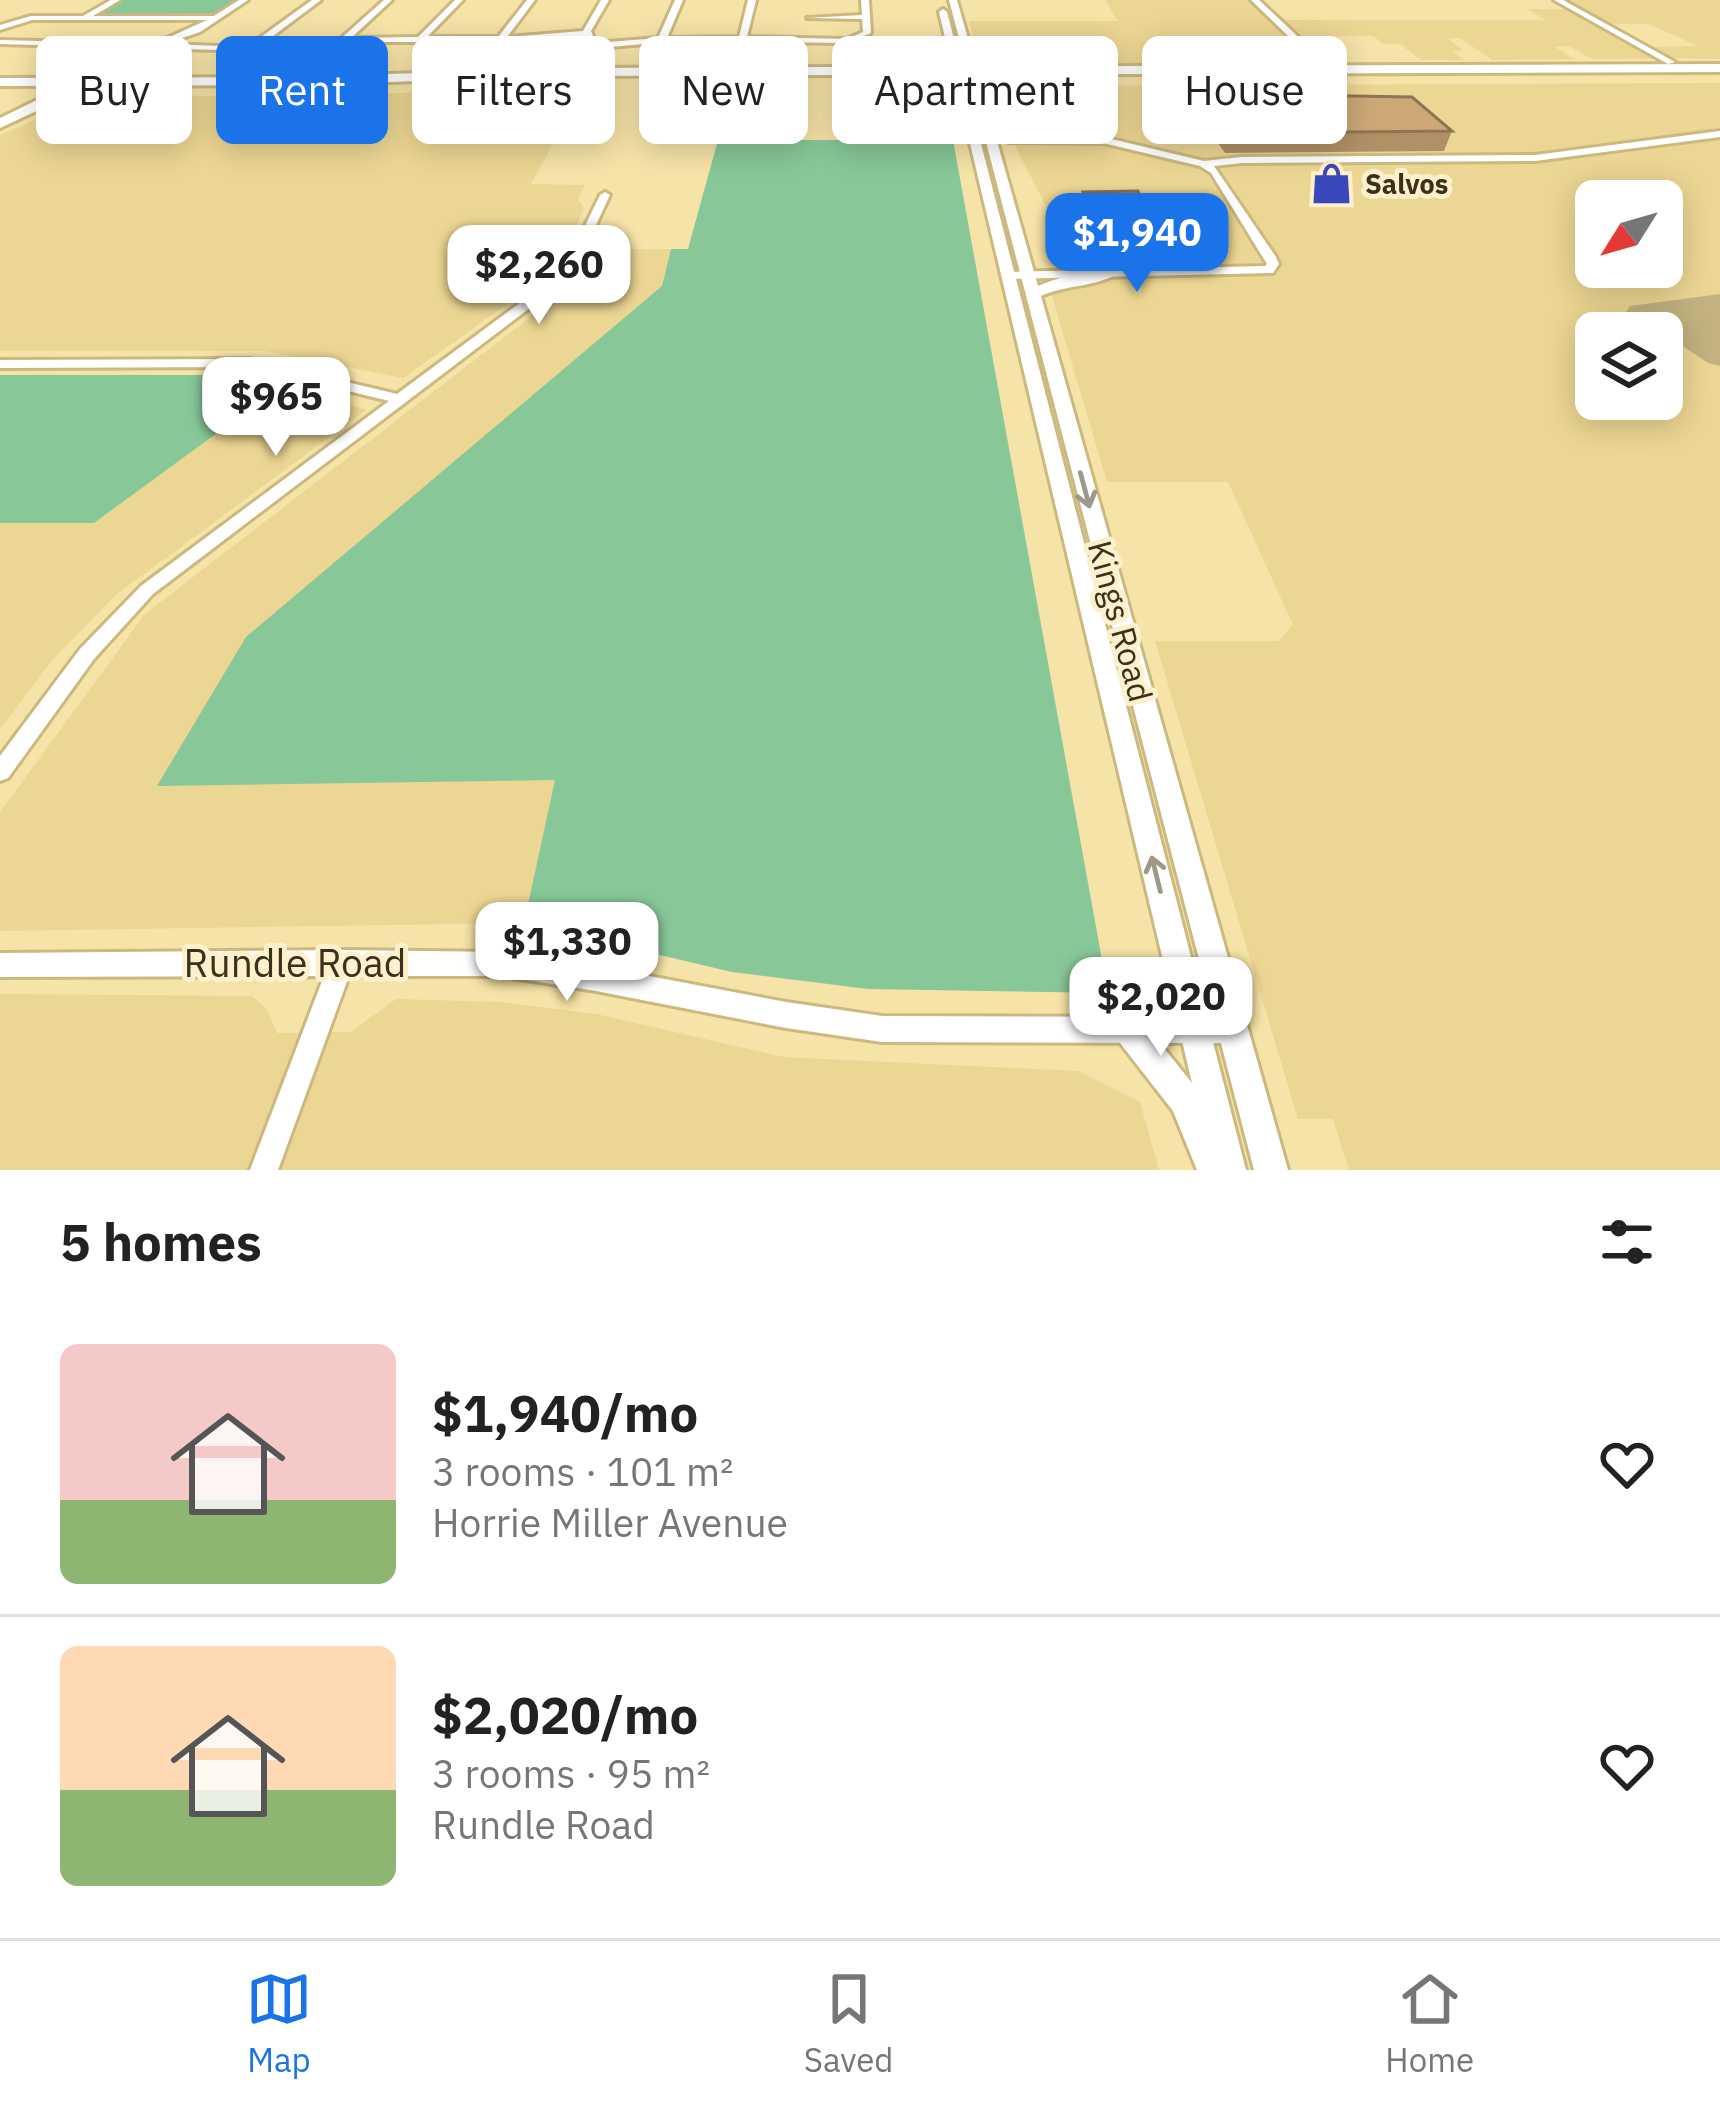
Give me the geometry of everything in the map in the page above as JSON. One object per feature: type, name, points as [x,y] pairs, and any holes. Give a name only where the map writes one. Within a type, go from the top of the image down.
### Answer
[{"type":"highway","points":[[1347,71],[1720,72]]},
{"type":"highway","points":[[0,89],[568,72],[832,72]]},
{"type":"highway","points":[[1118,77],[1720,72]]},
{"type":"highway","points":[[192,88],[832,77]]},
{"type":"highway","points":[[0,89],[36,89]]},
{"type":"highway","points":[[0,89],[22,102],[0,122]]},
{"type":"highway","points":[[0,122],[36,107]]},
{"type":"main road","points":[[940,0],[948,36]]},
{"type":"main road","points":[[953,0],[961,36]]},
{"type":"main road","points":[[947,33],[952,25],[960,24]]},
{"type":"main road","name":"Kings Road","points":[[985,144],[1271,1170]]},
{"type":"main road","name":"Kings Road","points":[[991,144],[1017,238],[1193,1028],[1229,1170]]},
{"type":"main road","points":[[1017,238],[1043,264],[1059,271]]},
{"type":"main road","points":[[1024,280],[1057,283],[1106,277]]},
{"type":"main road","points":[[1128,1028],[1185,1100],[1214,1170]]},
{"type":"main road","points":[[1252,1100],[1285,1170]]},
{"type":"street","points":[[82,18],[116,0]]},
{"type":"street","points":[[179,36],[244,0]]},
{"type":"street","points":[[267,36],[316,0]]},
{"type":"street","points":[[346,36],[388,0]]},
{"type":"street","points":[[425,36],[460,0]]},
{"type":"street","points":[[503,36],[531,0]]},
{"type":"street","points":[[586,33],[605,0]]},
{"type":"street","points":[[663,36],[679,0]]},
{"type":"street","points":[[743,36],[752,0]]},
{"type":"street","points":[[808,40],[853,40],[867,33],[865,0]]},
{"type":"street","points":[[1255,0],[1293,36]]},
{"type":"street","points":[[1558,0],[1671,62]]},
{"type":"street","points":[[0,28],[31,18],[217,17]]},
{"type":"street","points":[[811,18],[866,17]]},
{"type":"street","points":[[549,36],[586,33]]},
{"type":"street","points":[[0,42],[36,43]]},
{"type":"street","points":[[1118,144],[1204,164],[1526,158],[1720,134]]},
{"type":"street","points":[[1024,280],[1059,271],[1259,272],[1273,264],[1219,178],[1204,164]]},
{"type":"street","points":[[0,772],[86,653],[147,590],[568,273],[605,195]]},
{"type":"street","points":[[1106,277],[1173,273]]},
{"type":"street","points":[[0,364],[250,363],[400,399]]},
{"type":"street","points":[[264,1170],[342,962]]},
{"type":"street","name":"Rundle Road","points":[[0,965],[501,964],[552,969],[773,1014],[882,1029],[1233,1030]]},
{"type":"shaded area","points":[[1105,0],[1247,0],[1284,36],[1142,36],[1142,66],[1118,66],[1118,36],[973,36],[969,21],[1118,21]]},
{"type":"shaded area","points":[[1566,0],[1720,0],[1720,59],[1672,58],[1652,47],[1698,46],[1648,24],[1610,24]]},
{"type":"shaded area","points":[[1528,9],[1567,9],[1658,59],[1592,59],[1569,46],[1555,47],[1574,59],[1492,60],[1460,38],[1448,38],[1462,50],[1453,52],[1464,60],[1421,60],[1400,44],[1384,44],[1373,36],[1301,36],[1284,20],[1545,20]]},
{"type":"shaded area","points":[[1720,83],[1720,1170],[1349,1170],[1333,1119],[1298,1119],[1155,641],[1278,641],[1293,625],[1228,482],[1107,482],[1051,293],[1086,284],[1014,144],[1118,144],[1118,86],[1142,86],[1142,144],[1347,144],[1347,85]]},
{"type":"shaded area","points":[[388,93],[412,93],[412,144],[553,144],[531,184],[585,185],[578,199],[584,208],[564,253],[537,283],[403,378],[266,351],[0,351],[0,135],[36,120],[36,144],[192,144],[192,96],[216,96],[216,144],[388,144]]},
{"type":"shaded area","points":[[598,249],[671,249],[662,286],[158,784],[556,780],[524,923],[0,931],[0,812],[145,614],[589,272]]},
{"type":"shaded area","points":[[284,384],[366,410],[117,594],[54,658],[0,729],[0,523],[94,523]]},
{"type":"shaded area","points":[[0,994],[252,996],[267,1009],[277,1033],[351,1032],[396,999],[500,1002],[596,1014],[784,1057],[1078,1071],[1140,1102],[1159,1170],[0,1170]]},
{"type":"green space","points":[[116,0],[244,0],[217,18],[83,18]]},
{"type":"green space","points":[[832,140],[832,144],[954,144],[1108,993],[868,989],[732,972],[524,923],[555,780],[157,786],[246,637],[662,286],[671,249],[688,249],[717,144]]},
{"type":"green space","points":[[0,375],[219,375],[284,384],[94,523],[0,523]]},
{"type":"building","points":[[1347,96],[1412,97],[1452,131],[1347,132]]},
{"type":"building","points":[[1138,191],[1159,239],[1103,239],[1083,192]]},
{"type":"taxiway","points":[[1683,331],[1720,356]]},
{"type":"runway","points":[[1683,321],[1720,317]]},
{"type":"place","name":"Salvos","points":[[1331,183]]}]
